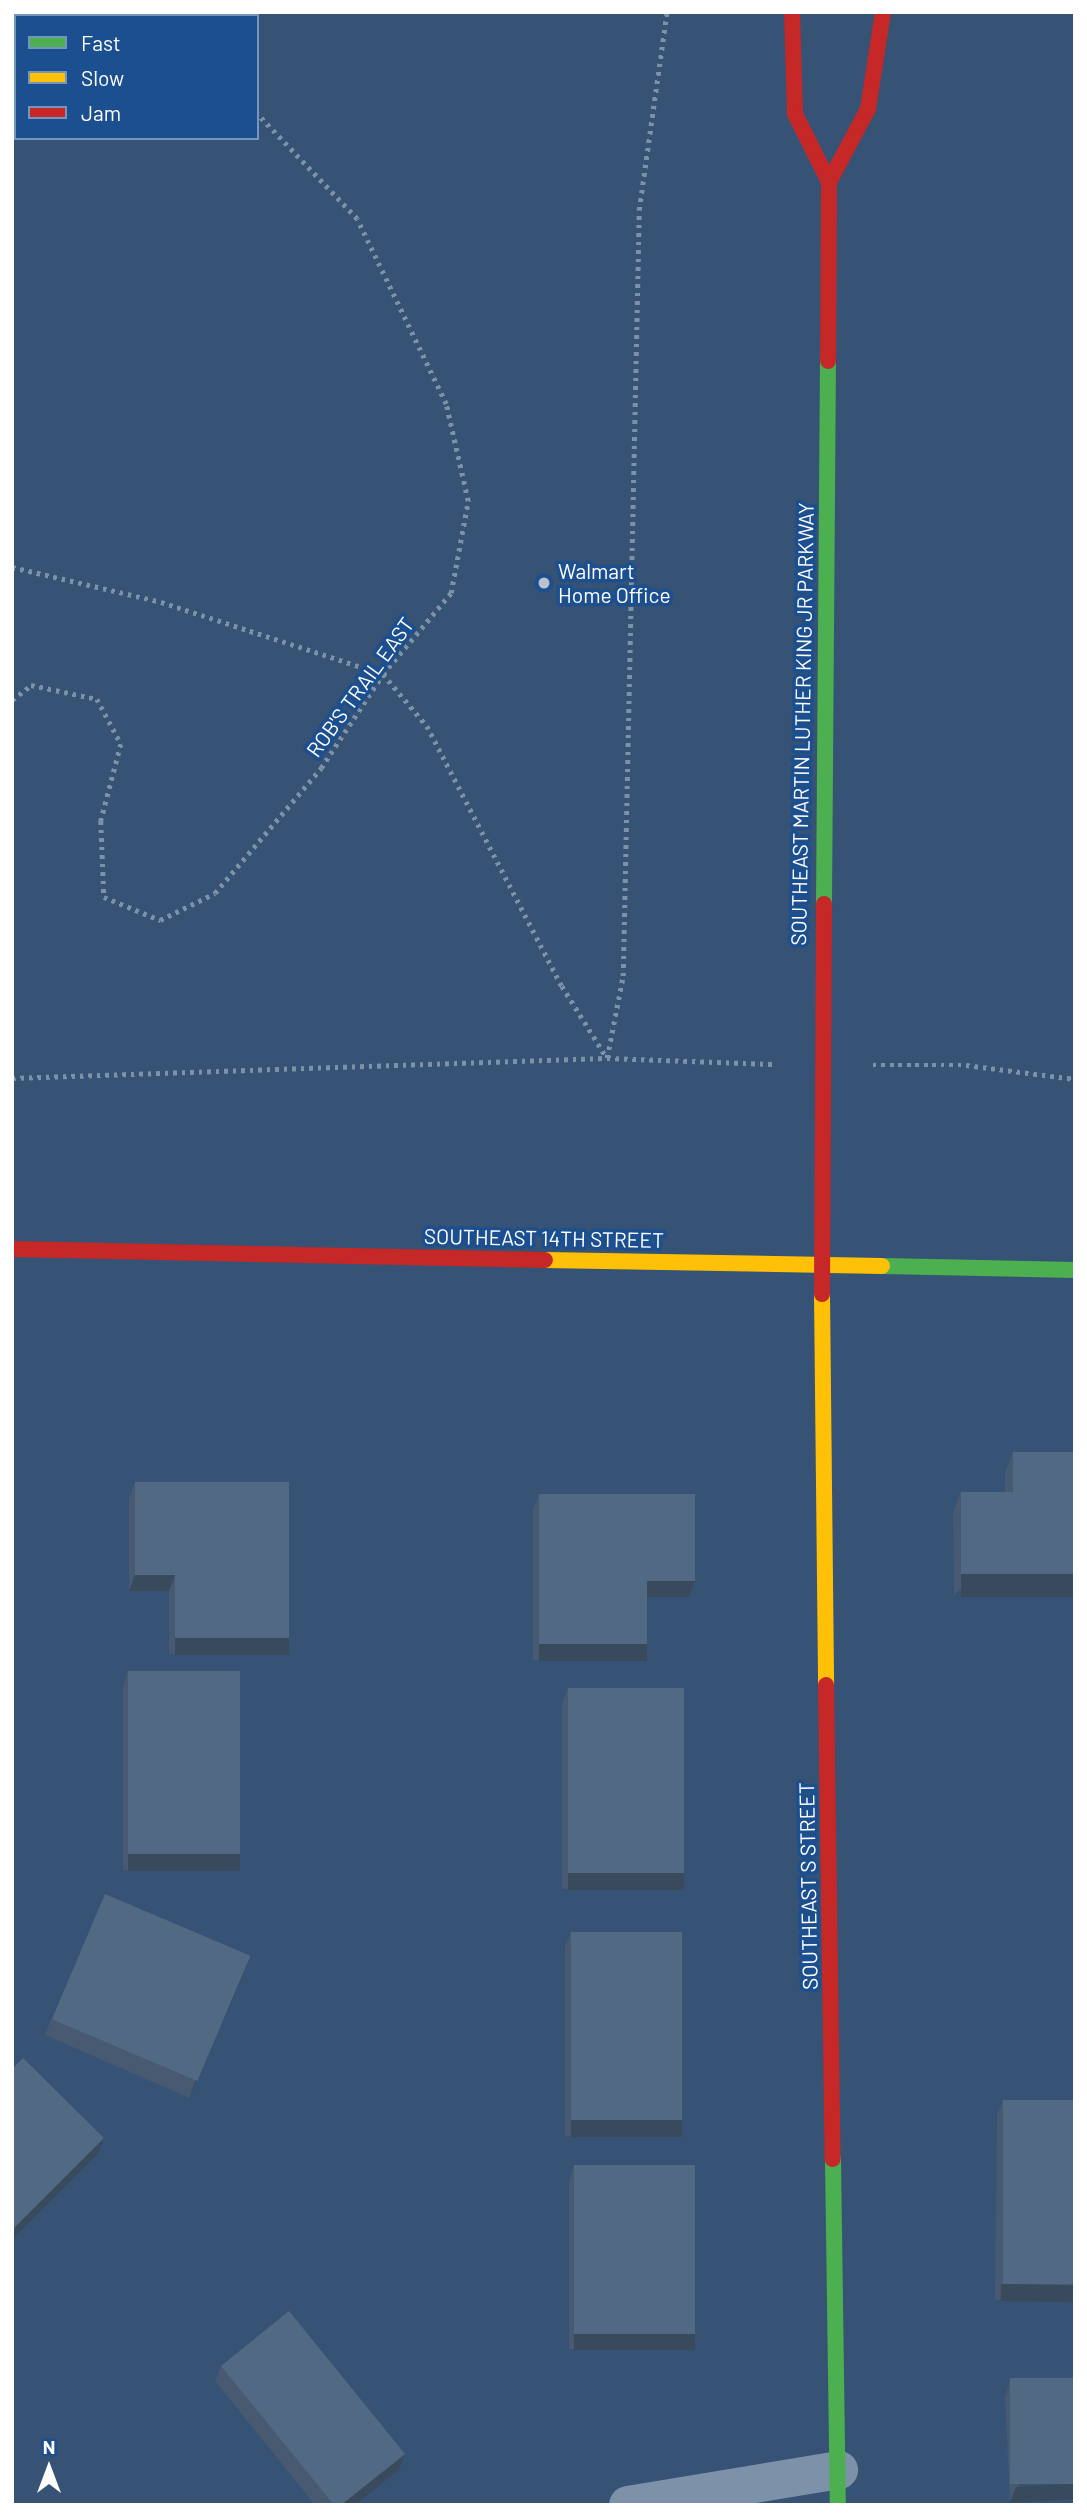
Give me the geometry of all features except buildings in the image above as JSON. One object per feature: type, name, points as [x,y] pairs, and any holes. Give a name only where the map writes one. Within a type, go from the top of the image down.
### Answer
[{"type":"street","name":"SOUTHEAST MARTIN LUTHER KING JR PARKWAY","points":[[792,12],[795,114],[829,182],[823,1266]]},
{"type":"street","name":"SOUTHEAST MARTIN LUTHER KING JR PARKWAY","points":[[829,182],[868,109],[883,12]]},
{"type":"street","name":"SOUTHEAST 14TH STREET","points":[[12,1248],[1075,1270]]},
{"type":"street","name":"SOUTHEAST S STREET","points":[[823,1266],[839,2487]]},
{"type":"street","points":[[628,2505],[839,2487]]},
{"type":"path","points":[[607,1058],[623,976],[639,210],[667,12]]},
{"type":"path","name":"ROB'S TRAIL EAST","points":[[12,700],[31,685],[97,699],[121,744],[101,821],[104,897],[160,920],[215,893],[321,768],[383,674],[451,593],[468,501],[446,404],[358,219],[259,116]]},
{"type":"path","points":[[12,567],[161,602],[383,674],[427,726],[562,986],[607,1058]]},
{"type":"path","points":[[12,1078],[607,1058],[661,1064]]},
{"type":"path","points":[[922,1066],[1075,1079]]},
{"type":"traffic: fast","points":[[824,904],[828,361]]},
{"type":"traffic: fast","points":[[882,1266],[1075,1270]]},
{"type":"traffic: fast","points":[[833,2159],[838,2505]]},
{"type":"traffic: slow","points":[[545,1260],[882,1266]]},
{"type":"traffic: slow","points":[[822,1294],[826,1685]]},
{"type":"traffic: jam","points":[[792,12],[795,114],[829,182],[828,361]]},
{"type":"traffic: jam","points":[[829,182],[868,109],[883,12]]},
{"type":"traffic: jam","points":[[822,1294],[824,904]]},
{"type":"traffic: jam","points":[[12,1249],[545,1260]]},
{"type":"traffic: jam","points":[[826,1685],[833,2159]]},
{"type":"place","name":"Walmart Home Office","points":[[544,583]]}]
